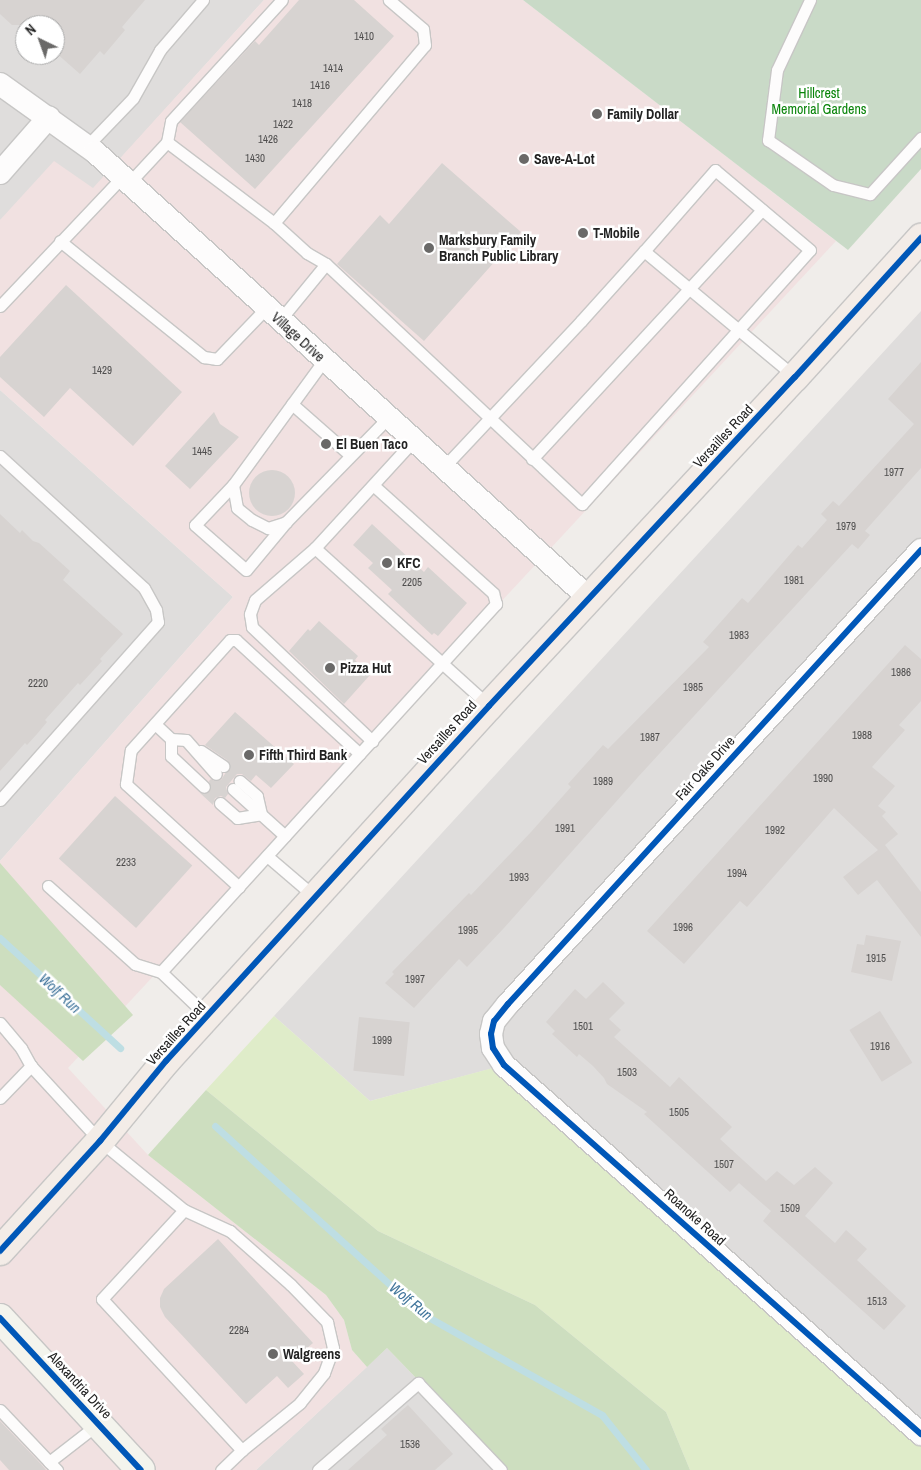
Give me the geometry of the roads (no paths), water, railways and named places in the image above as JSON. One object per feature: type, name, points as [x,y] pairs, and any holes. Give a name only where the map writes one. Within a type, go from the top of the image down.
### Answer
[{"type":"main road","name":"Versailles Road","points":[[0,1250],[100,1141],[146,1084],[315,897],[921,238]]},
{"type":"main road","name":"Alexandria Drive","points":[[0,1318],[141,1470]]},
{"type":"street","name":"Village Drive","points":[[0,84],[87,146],[126,180],[589,598]]},
{"type":"street","points":[[0,173],[49,118]]},
{"type":"street","name":"Fair Oaks Drive","points":[[508,1004],[921,550]]},
{"type":"street","name":"Roanoke Road","points":[[508,1004],[494,1021],[491,1034],[493,1048],[504,1065],[921,1434]]},
{"type":"lane","points":[[87,146],[133,98],[160,50],[203,0]]},
{"type":"lane","points":[[0,306],[60,241],[167,142],[171,121],[282,0]]},
{"type":"lane","points":[[274,223],[425,45],[423,29],[389,0]]},
{"type":"lane","points":[[810,0],[777,70],[768,140],[833,185],[870,194],[921,138]]},
{"type":"lane","points":[[167,142],[274,223],[307,253],[326,264],[490,418],[532,459],[582,504],[810,250],[715,170],[644,251],[490,418],[443,468]]},
{"type":"lane","points":[[532,459],[762,210]]},
{"type":"lane","points":[[60,241],[204,357],[216,359],[273,314],[326,264]]},
{"type":"lane","points":[[644,251],[795,376]]},
{"type":"lane","points":[[324,360],[233,485],[195,525],[246,570],[286,522],[388,418]]},
{"type":"lane","points":[[292,404],[350,455]]},
{"type":"lane","points":[[372,741],[252,627],[250,614],[255,600],[315,548],[413,441]]},
{"type":"lane","points":[[0,456],[144,588],[156,610],[158,622],[0,800]]},
{"type":"lane","points":[[233,485],[237,508],[252,520],[268,528],[286,522]]},
{"type":"lane","points":[[161,972],[496,604],[493,593],[373,485]]},
{"type":"lane","points":[[315,548],[489,706]]},
{"type":"lane","points":[[239,886],[126,784],[131,750],[230,640],[236,640],[360,754]]},
{"type":"lane","points":[[155,724],[171,739],[186,740],[220,770]]},
{"type":"lane","points":[[171,739],[171,756],[204,787]]},
{"type":"lane","points":[[236,785],[256,796],[261,814],[285,836]]},
{"type":"lane","points":[[220,803],[237,818],[261,814]]},
{"type":"lane","points":[[267,856],[315,897]]},
{"type":"lane","points":[[48,886],[135,964],[161,972],[207,1016]]},
{"type":"lane","points":[[0,1023],[20,1048],[31,1066],[100,1141],[184,1210],[230,1231],[292,1285],[327,1322],[333,1348],[324,1373],[300,1403],[242,1450],[221,1470]]},
{"type":"lane","points":[[0,1098],[31,1066]]},
{"type":"lane","points":[[184,1210],[102,1299],[242,1450]]},
{"type":"lane","points":[[318,1470],[418,1383],[501,1470]]},
{"type":"lane","points":[[0,1410],[53,1466],[98,1424]]},
{"type":"waterway","name":"Wolf Run","points":[[0,938],[120,1048]]},
{"type":"waterway","name":"Wolf Run","points":[[215,1126],[421,1313],[602,1415],[646,1470]]},
{"type":"place","name":"Family Dollar","points":[[597,114]]},
{"type":"place","name":"Save-A-Lot","points":[[524,159]]},
{"type":"place","name":"T-Mobile","points":[[583,233]]},
{"type":"place","name":"Marksbury Family Branch Public Library","points":[[429,248]]},
{"type":"place","name":"El Buen Taco","points":[[326,444]]},
{"type":"place","name":"KFC","points":[[387,563]]},
{"type":"place","name":"Pizza Hut","points":[[330,668]]},
{"type":"place","name":"Fifth Third Bank","points":[[249,755]]},
{"type":"place","name":"Walgreens","points":[[273,1354]]},
{"type":"park label","name":"Hillcrest Memorial Gardens","points":[[819,102]]}]
